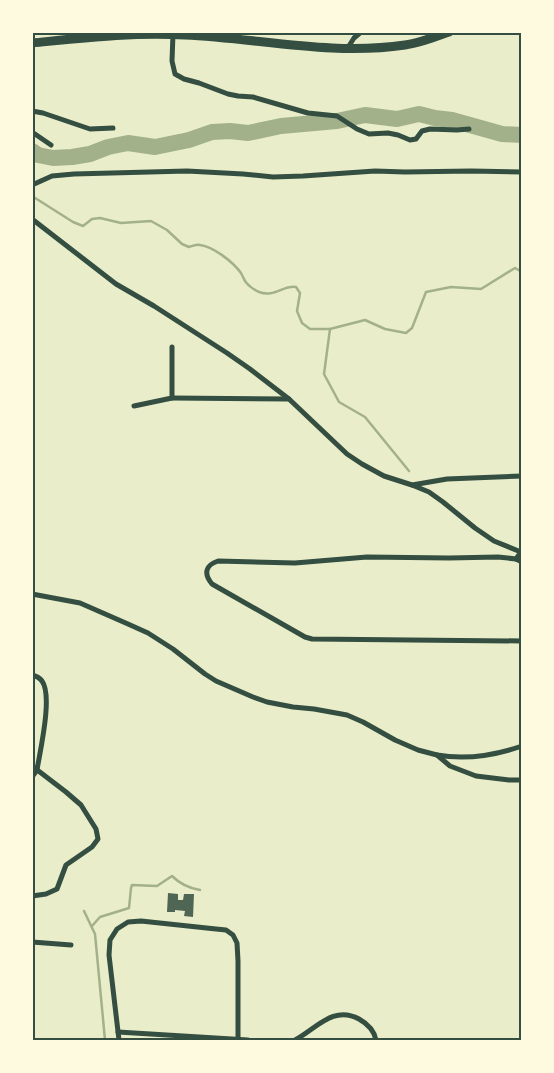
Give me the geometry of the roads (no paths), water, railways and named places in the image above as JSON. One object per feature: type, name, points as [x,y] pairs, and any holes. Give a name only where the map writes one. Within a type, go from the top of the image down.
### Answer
[{"type":"main road","points":[[32,43],[94,36],[172,34],[347,49],[408,45],[449,32]]},
{"type":"street","points":[[347,49],[354,38],[361,32]]},
{"type":"street","points":[[172,34],[172,61],[175,74],[184,79],[228,94],[254,97],[308,112],[337,116],[369,134],[388,133],[410,140],[416,139],[422,131],[430,129],[469,129]]},
{"type":"street","points":[[32,111],[90,129],[113,128]]},
{"type":"street","points":[[32,132],[51,145]]},
{"type":"street","points":[[34,184],[52,176],[74,174],[187,171],[273,177],[375,171],[522,172]]},
{"type":"street","points":[[32,219],[116,284],[154,306],[250,369],[289,398],[348,454],[362,464],[384,476],[429,492],[494,541],[521,553],[519,560],[498,557],[367,558],[295,563],[218,561],[211,563],[208,567],[208,579],[212,584],[312,639],[522,641]]},
{"type":"street","points":[[172,347],[172,398]]},
{"type":"street","points":[[134,406],[172,398],[289,398]]},
{"type":"street","points":[[412,485],[446,478],[522,476]]},
{"type":"street","points":[[32,594],[80,604],[148,633],[174,649],[205,674],[227,687],[267,702],[347,715],[418,750],[454,758],[471,758],[522,746]]},
{"type":"street","points":[[32,675],[42,681],[45,688],[46,702],[46,719],[32,777]]},
{"type":"street","points":[[436,755],[450,766],[476,776],[522,780]]},
{"type":"street","points":[[32,896],[46,894],[56,889],[66,865],[92,847],[98,838],[96,829],[81,805],[35,768]]},
{"type":"street","points":[[119,1040],[109,955],[110,940],[117,929],[128,922],[141,921],[226,930],[233,935],[238,961],[238,1040]]},
{"type":"street","points":[[32,942],[71,945]]},
{"type":"street","points":[[296,1040],[324,1020],[339,1015],[353,1016],[367,1024],[376,1040]]},
{"type":"street","points":[[118,1032],[248,1040]]},
{"type":"waterway","points":[[32,151],[38,155],[53,158],[72,157],[128,143],[155,147],[189,140],[212,132],[248,133],[281,126],[337,121],[365,115],[397,119],[419,114],[452,120],[502,134],[522,135]]},
{"type":"waterway","points":[[32,196],[73,222],[83,226],[92,219],[100,218],[121,223],[151,221],[167,230],[182,244],[189,247],[196,245],[205,246],[217,252],[233,264],[241,273],[246,283],[259,292],[274,293],[296,287],[300,293],[297,311],[302,323],[310,329],[330,329],[365,320],[385,329],[406,333],[412,328],[426,292],[451,287],[481,289],[515,268],[522,272]]},
{"type":"waterway","points":[[330,329],[324,374],[339,402],[365,417],[409,471]]},
{"type":"waterway","points":[[92,926],[100,917],[129,908],[132,885],[157,886],[172,876],[185,885],[200,890]]},
{"type":"waterway","points":[[84,911],[95,934],[105,1040]]}]
